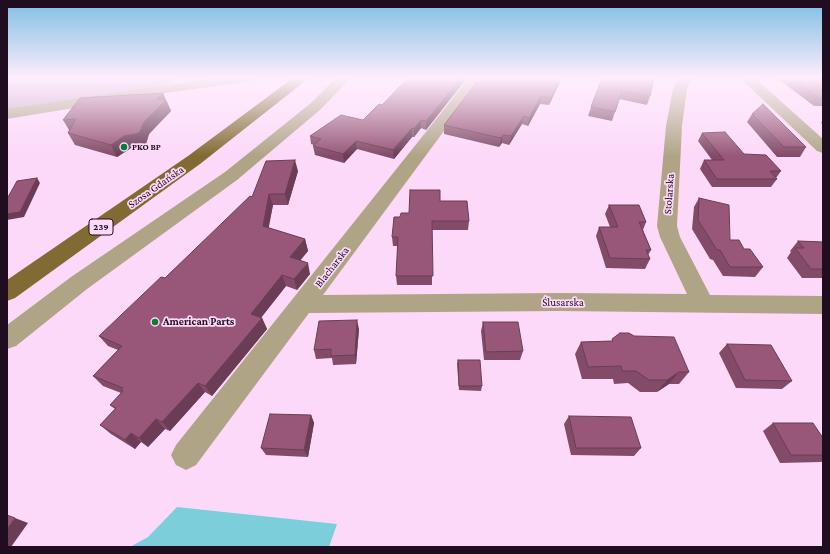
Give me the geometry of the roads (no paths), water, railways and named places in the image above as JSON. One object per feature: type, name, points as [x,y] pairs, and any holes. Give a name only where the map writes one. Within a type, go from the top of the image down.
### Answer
[{"type":"main road","name":"Szosa Gdańska","points":[[7,292],[194,160],[268,104]]},
{"type":"street","points":[[7,114],[71,104]]},
{"type":"street","points":[[7,339],[85,279],[231,176],[318,104]]},
{"type":"street","name":"Blacharska","points":[[186,455],[456,104]]},
{"type":"street","name":"Stolarska","points":[[678,104],[674,126],[667,226],[670,237],[703,303]]},
{"type":"street","points":[[775,104],[823,148]]},
{"type":"street","name":"Ślusarska","points":[[303,304],[703,303],[823,305]]},
{"type":"place","name":"PKO BP","points":[[124,147]]},
{"type":"place","name":"American Parts","points":[[155,322]]}]
